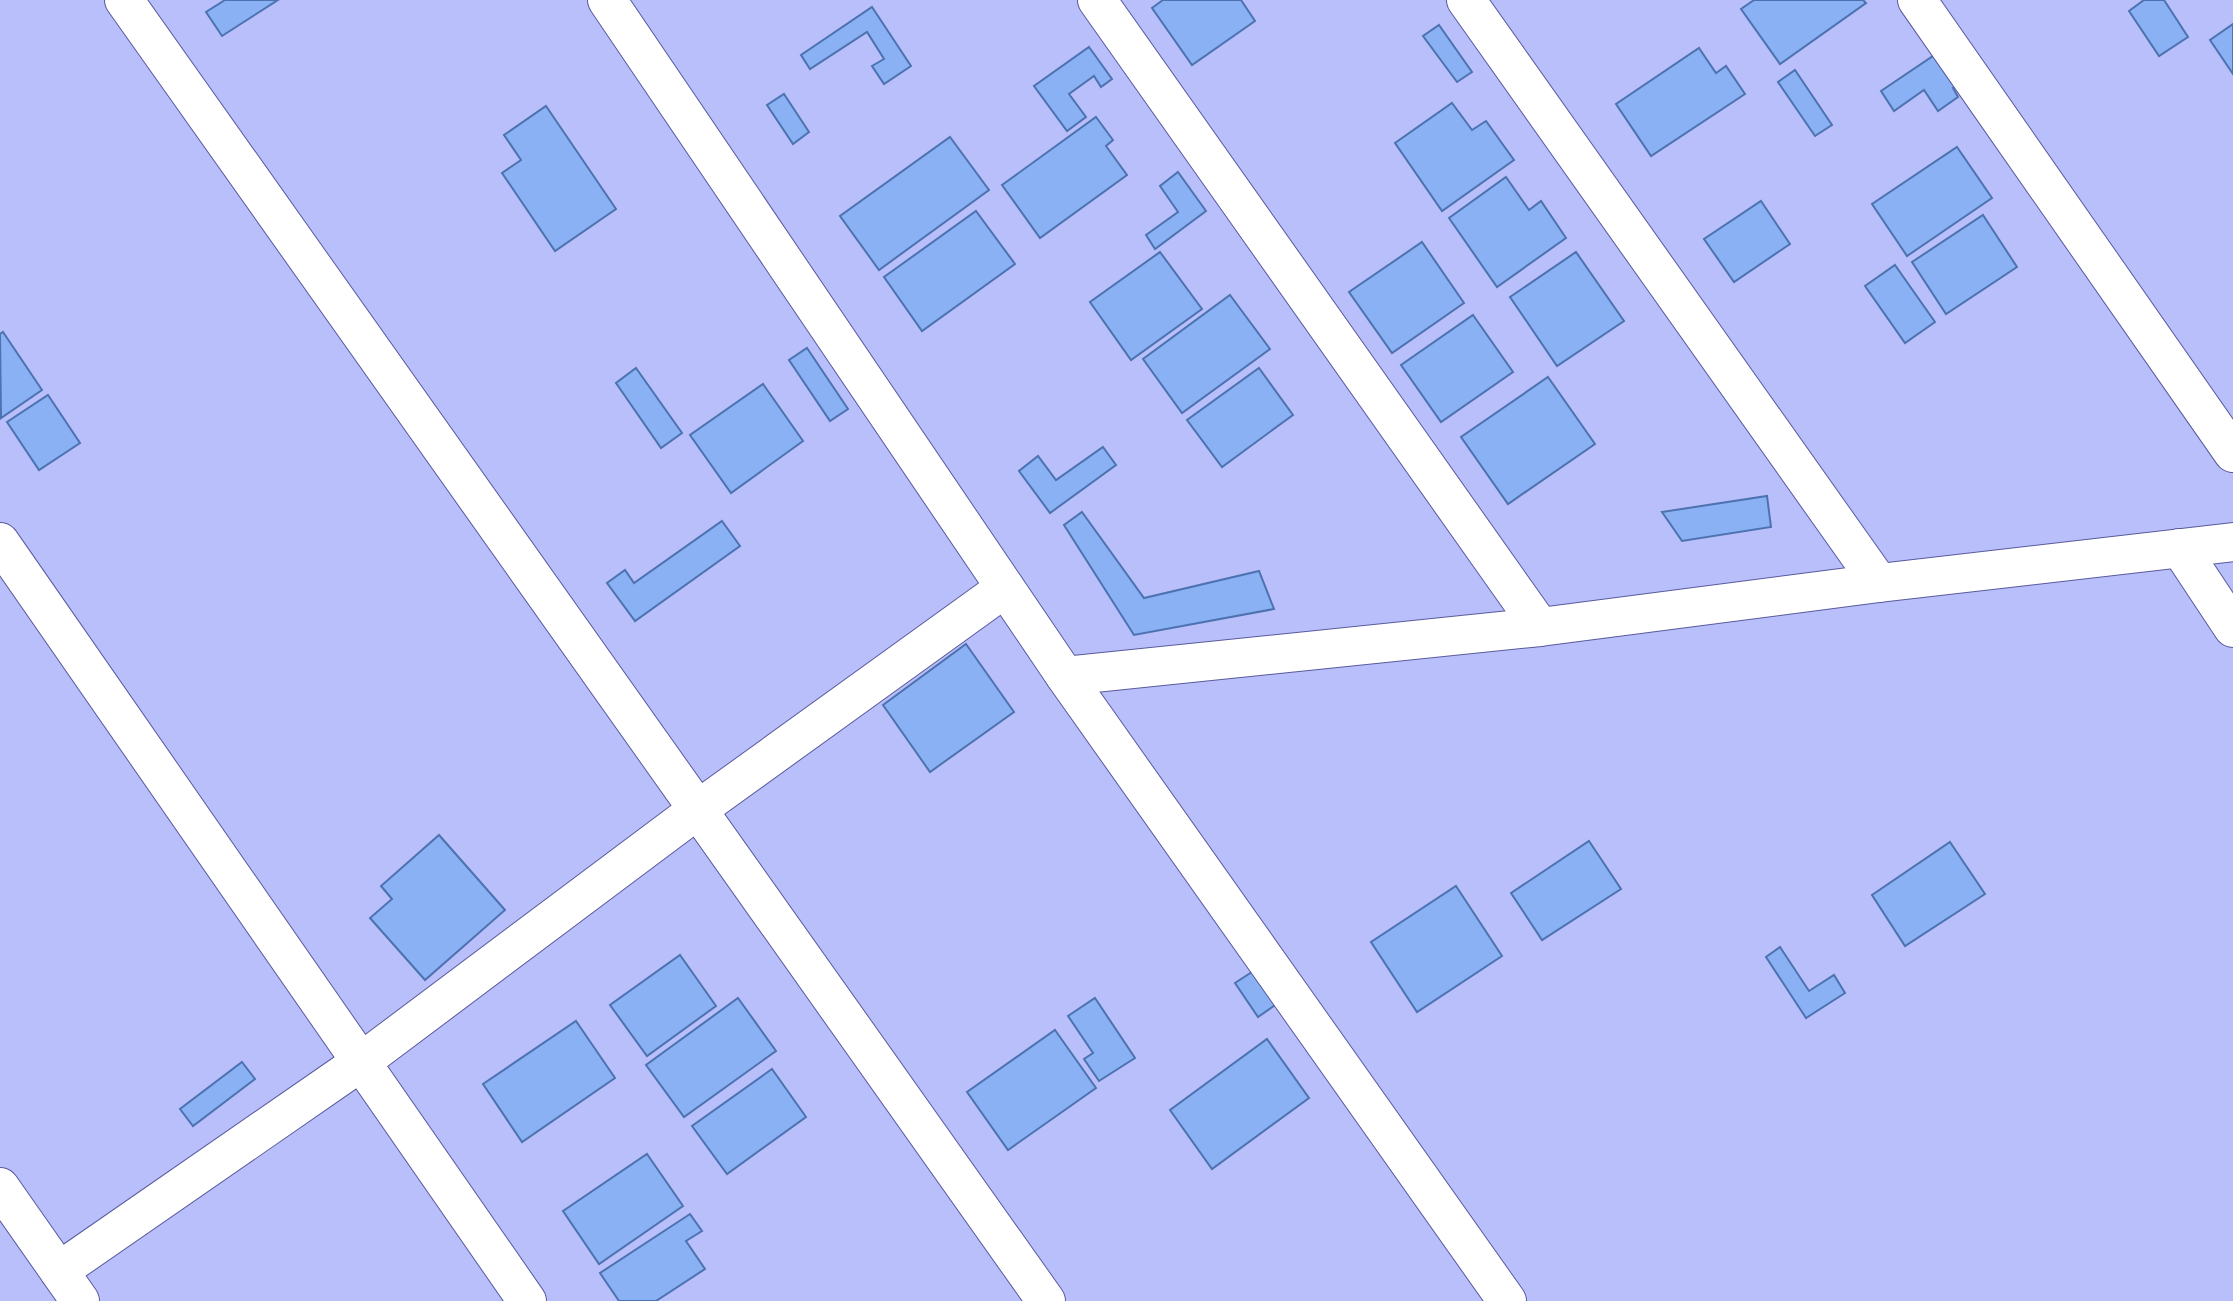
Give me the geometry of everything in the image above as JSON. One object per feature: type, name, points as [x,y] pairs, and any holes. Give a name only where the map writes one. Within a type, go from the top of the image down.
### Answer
[{"type":"street","points":[[124,0],[700,808],[1046,1301]]},
{"type":"street","points":[[607,0],[1065,676],[1507,1301]]},
{"type":"street","points":[[1097,0],[1540,627]]},
{"type":"street","points":[[1466,0],[1879,583]]},
{"type":"street","points":[[1916,0],[2233,453]]},
{"type":"street","points":[[0,542],[527,1301]]},
{"type":"street","points":[[1065,676],[1540,627],[1879,583],[2233,542]]},
{"type":"street","points":[[2180,548],[2233,628]]},
{"type":"street","points":[[0,1187],[70,1286],[361,1062],[700,808],[1005,588]]},
{"type":"building","points":[[225,0],[278,0],[222,36],[206,12]]},
{"type":"building","points":[[1163,0],[1241,0],[1255,21],[1192,65],[1152,8]]},
{"type":"building","points":[[1754,0],[1863,0],[1866,3],[1780,64],[1741,9]]},
{"type":"building","points":[[2144,0],[2164,0],[2188,37],[2159,56],[2129,11]]},
{"type":"building","points":[[872,7],[911,66],[884,84],[872,66],[884,59],[867,32],[810,69],[801,55]]},
{"type":"building","points":[[2233,24],[2233,74],[2210,40]]},
{"type":"building","points":[[1439,25],[1472,72],[1457,82],[1423,36]]},
{"type":"building","points":[[1089,47],[1112,79],[1101,87],[1094,76],[1069,94],[1086,117],[1067,131],[1034,86]]},
{"type":"building","points":[[1699,48],[1716,73],[1726,66],[1745,94],[1651,156],[1616,104]]},
{"type":"building","points":[[1939,52],[1960,84],[1953,88],[1958,97],[1938,111],[1924,90],[1894,111],[1881,91]]},
{"type":"building","points":[[1795,70],[1832,125],[1815,136],[1778,82]]},
{"type":"building","points":[[784,94],[809,132],[793,144],[767,105]]},
{"type":"building","points":[[1452,103],[1472,130],[1486,121],[1514,160],[1442,211],[1395,143]]},
{"type":"building","points":[[546,106],[616,209],[555,251],[502,173],[521,160],[504,135]]},
{"type":"building","points":[[1096,117],[1113,140],[1106,146],[1127,175],[1040,238],[1002,185]]},
{"type":"building","points":[[950,137],[989,190],[879,270],[840,216]]},
{"type":"building","points":[[1957,147],[1992,198],[1907,256],[1872,204]]},
{"type":"building","points":[[1178,172],[1206,211],[1155,249],[1146,235],[1178,212],[1160,186]]},
{"type":"building","points":[[1506,177],[1529,210],[1541,201],[1566,238],[1497,287],[1449,218]]},
{"type":"building","points":[[1761,201],[1790,244],[1734,282],[1704,239]]},
{"type":"building","points":[[976,211],[1015,264],[922,331],[884,277]]},
{"type":"building","points":[[1983,215],[2017,267],[1946,314],[1912,262]]},
{"type":"building","points":[[1422,242],[1464,303],[1392,353],[1349,292]]},
{"type":"building","points":[[1160,252],[1202,309],[1131,360],[1090,302]]},
{"type":"building","points":[[1576,252],[1624,321],[1557,366],[1510,297]]},
{"type":"building","points":[[1895,265],[1935,322],[1905,343],[1865,286]]},
{"type":"building","points":[[1230,295],[1270,349],[1182,413],[1143,359]]},
{"type":"building","points":[[1473,315],[1513,372],[1441,422],[1401,365]]},
{"type":"building","points":[[3,332],[42,390],[1,418],[0,334]]},
{"type":"building","points":[[807,348],[848,409],[830,421],[789,360]]},
{"type":"building","points":[[636,368],[682,433],[661,448],[616,383]]},
{"type":"building","points":[[1259,368],[1293,415],[1222,467],[1187,420]]},
{"type":"building","points":[[1548,377],[1595,444],[1508,504],[1461,437]]},
{"type":"building","points":[[763,384],[803,441],[731,493],[690,435]]},
{"type":"building","points":[[48,395],[80,443],[39,470],[7,422]]},
{"type":"building","points":[[1103,447],[1116,465],[1050,513],[1019,471],[1038,456],[1056,480]]},
{"type":"building","points":[[1767,496],[1771,527],[1682,541],[1662,512]]},
{"type":"building","points":[[1082,512],[1144,598],[1259,571],[1274,609],[1134,635],[1064,525]]},
{"type":"building","points":[[722,521],[740,546],[635,621],[607,583],[625,570],[634,583]]},
{"type":"building","points":[[966,644],[1014,712],[930,772],[883,705]]},
{"type":"building","points":[[439,835],[505,910],[425,980],[370,918],[392,899],[381,886]]},
{"type":"building","points":[[1589,841],[1621,889],[1542,940],[1511,893]]},
{"type":"building","points":[[1950,842],[1985,894],[1905,946],[1872,895]]},
{"type":"building","points":[[1456,886],[1502,956],[1417,1012],[1371,942]]},
{"type":"building","points":[[1780,947],[1809,991],[1834,975],[1845,993],[1806,1018],[1766,957]]},
{"type":"building","points":[[680,955],[716,1006],[647,1056],[610,1005]]},
{"type":"building","points":[[1258,968],[1281,1001],[1258,1017],[1235,983]]},
{"type":"building","points":[[738,998],[776,1051],[684,1117],[646,1065]]},
{"type":"building","points":[[1095,998],[1135,1058],[1099,1081],[1084,1059],[1093,1053],[1068,1016]]},
{"type":"building","points":[[576,1021],[615,1078],[522,1142],[483,1084]]},
{"type":"building","points":[[1055,1030],[1096,1088],[1008,1150],[967,1092]]},
{"type":"building","points":[[1267,1039],[1309,1098],[1212,1169],[1170,1110]]},
{"type":"building","points":[[242,1062],[255,1079],[193,1126],[180,1109]]},
{"type":"building","points":[[772,1069],[806,1117],[727,1174],[692,1126]]},
{"type":"building","points":[[647,1154],[683,1206],[599,1264],[563,1211]]},
{"type":"building","points":[[690,1214],[702,1231],[686,1241],[705,1269],[656,1301],[619,1301],[600,1273]]}]
